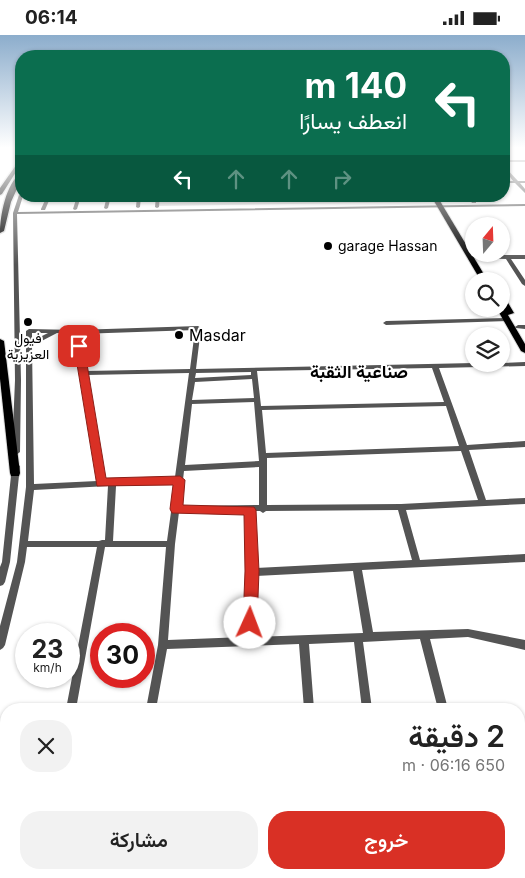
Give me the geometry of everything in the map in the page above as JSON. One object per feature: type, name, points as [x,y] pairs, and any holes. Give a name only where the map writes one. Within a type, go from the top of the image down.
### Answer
[{"type":"highway","points":[[0,231],[4,210],[14,186]]},
{"type":"main road","points":[[442,203],[465,240]]},
{"type":"main road","points":[[510,310],[522,327],[525,338]]},
{"type":"main road","points":[[505,317],[525,351]]},
{"type":"main road","points":[[0,341],[15,473]]},
{"type":"street","points":[[0,582],[6,562],[15,473],[18,329],[15,211],[19,202]]},
{"type":"street","points":[[43,209],[46,202]]},
{"type":"street","points":[[74,209],[77,202]]},
{"type":"street","points":[[106,208],[108,202]]},
{"type":"street","points":[[138,202],[138,207]]},
{"type":"street","points":[[157,202],[157,207]]},
{"type":"street","points":[[15,211],[474,202],[525,203]]},
{"type":"street","points":[[15,211],[138,207],[525,203]]},
{"type":"street","points":[[510,256],[525,256]]},
{"type":"street","points":[[510,257],[525,256]]},
{"type":"street","points":[[510,260],[525,284]]},
{"type":"street","points":[[518,274],[525,273]]},
{"type":"street","points":[[386,323],[506,320]]},
{"type":"street","points":[[18,329],[76,332],[198,328],[190,380],[177,509],[171,544],[163,645],[152,703]]},
{"type":"street","points":[[0,645],[21,562],[30,487],[29,331]]},
{"type":"street","points":[[30,345],[56,331]]},
{"type":"street","points":[[76,332],[101,483]]},
{"type":"street","points":[[190,380],[254,374],[525,364]]},
{"type":"street","points":[[435,366],[483,502]]},
{"type":"street","points":[[84,373],[192,371],[254,374]]},
{"type":"street","points":[[254,374],[262,460],[263,510]]},
{"type":"street","points":[[188,401],[257,404],[448,404]]},
{"type":"street","points":[[181,468],[262,460],[525,444]]},
{"type":"street","points":[[30,487],[180,480]]},
{"type":"street","points":[[72,703],[106,543],[112,482]]},
{"type":"street","points":[[177,509],[263,510],[401,507],[525,501]]},
{"type":"street","points":[[401,507],[417,564]]},
{"type":"street","points":[[249,641],[252,571],[250,510]]},
{"type":"street","points":[[23,545],[171,544]]},
{"type":"street","points":[[252,571],[525,558]]},
{"type":"street","points":[[357,567],[364,637],[367,703]]},
{"type":"street","points":[[163,645],[468,633],[525,645]]},
{"type":"street","points":[[424,635],[441,703]]},
{"type":"street","points":[[304,639],[309,703]]},
{"type":"shaded area","points":[[160,202],[435,202],[159,206]]},
{"type":"place","name":"garage Hassan","points":[[328,246]]},
{"type":"place","name":"فيول العزيزية","points":[[28,322]]},
{"type":"place","name":"Masdar","points":[[179,335]]},
{"type":"district","name":"صناعية الثقبة","points":[[359,372]]},
{"type":"route","points":[[79,346],[101,483],[180,480],[177,509],[250,510],[252,571],[250,623]]}]
